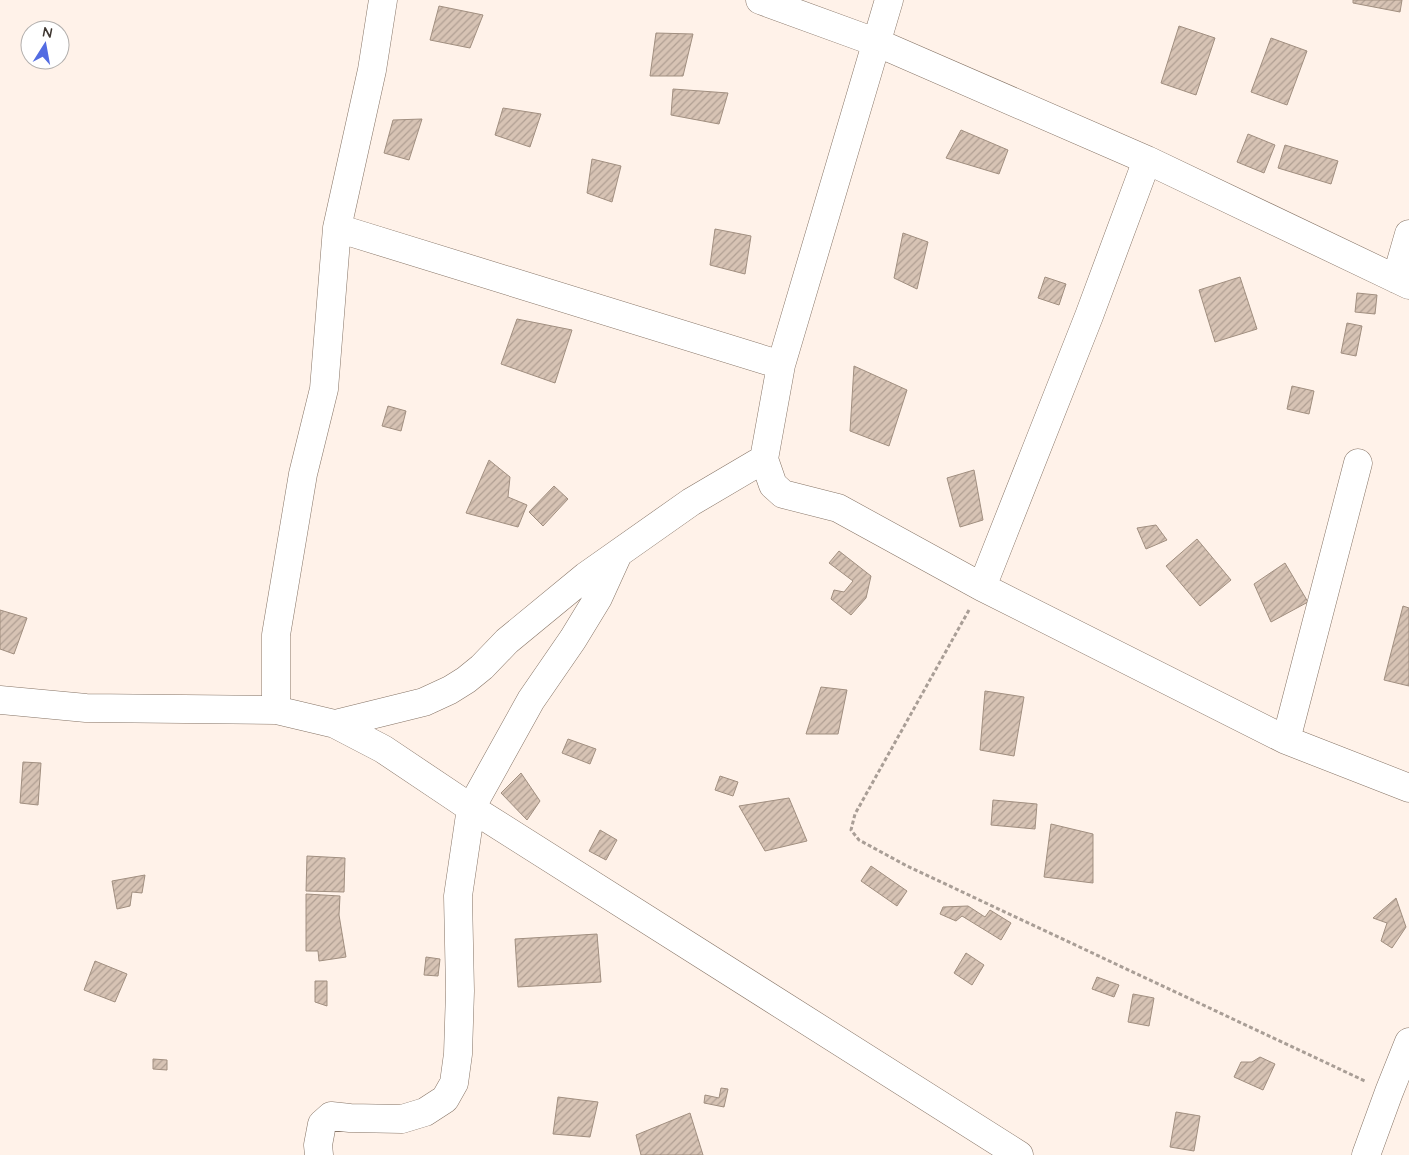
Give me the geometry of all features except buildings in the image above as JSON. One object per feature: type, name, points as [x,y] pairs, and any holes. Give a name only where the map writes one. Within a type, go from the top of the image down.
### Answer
[{"type":"street","points":[[276,710],[276,636],[303,474],[324,389],[337,228],[372,70],[383,0]]},
{"type":"street","points":[[760,0],[878,43],[1147,160],[1403,282],[1409,234]]},
{"type":"street","points":[[890,0],[781,365],[764,458],[773,485],[783,494],[838,508],[982,587],[1286,740],[1409,788]]},
{"type":"street","points":[[982,587],[1089,316],[1147,160]]},
{"type":"street","points":[[337,228],[781,365]]},
{"type":"street","points":[[335,724],[424,702],[450,690],[482,668],[507,641],[586,576],[691,502],[764,458]]},
{"type":"street","points":[[1286,740],[1358,464]]},
{"type":"street","points":[[318,1155],[322,1124],[331,1116],[402,1119],[425,1112],[445,1099],[454,1083],[458,1054],[459,1009],[458,896],[471,808],[531,700],[573,639],[598,598],[618,554]]},
{"type":"street","points":[[0,700],[86,708],[276,710],[335,724],[383,749],[471,808],[1019,1155]]},
{"type":"street","points":[[1366,1155],[1388,1092],[1409,1042]]},
{"type":"path","points":[[982,587],[855,814],[851,830],[859,840],[907,866],[1388,1092]]}]
